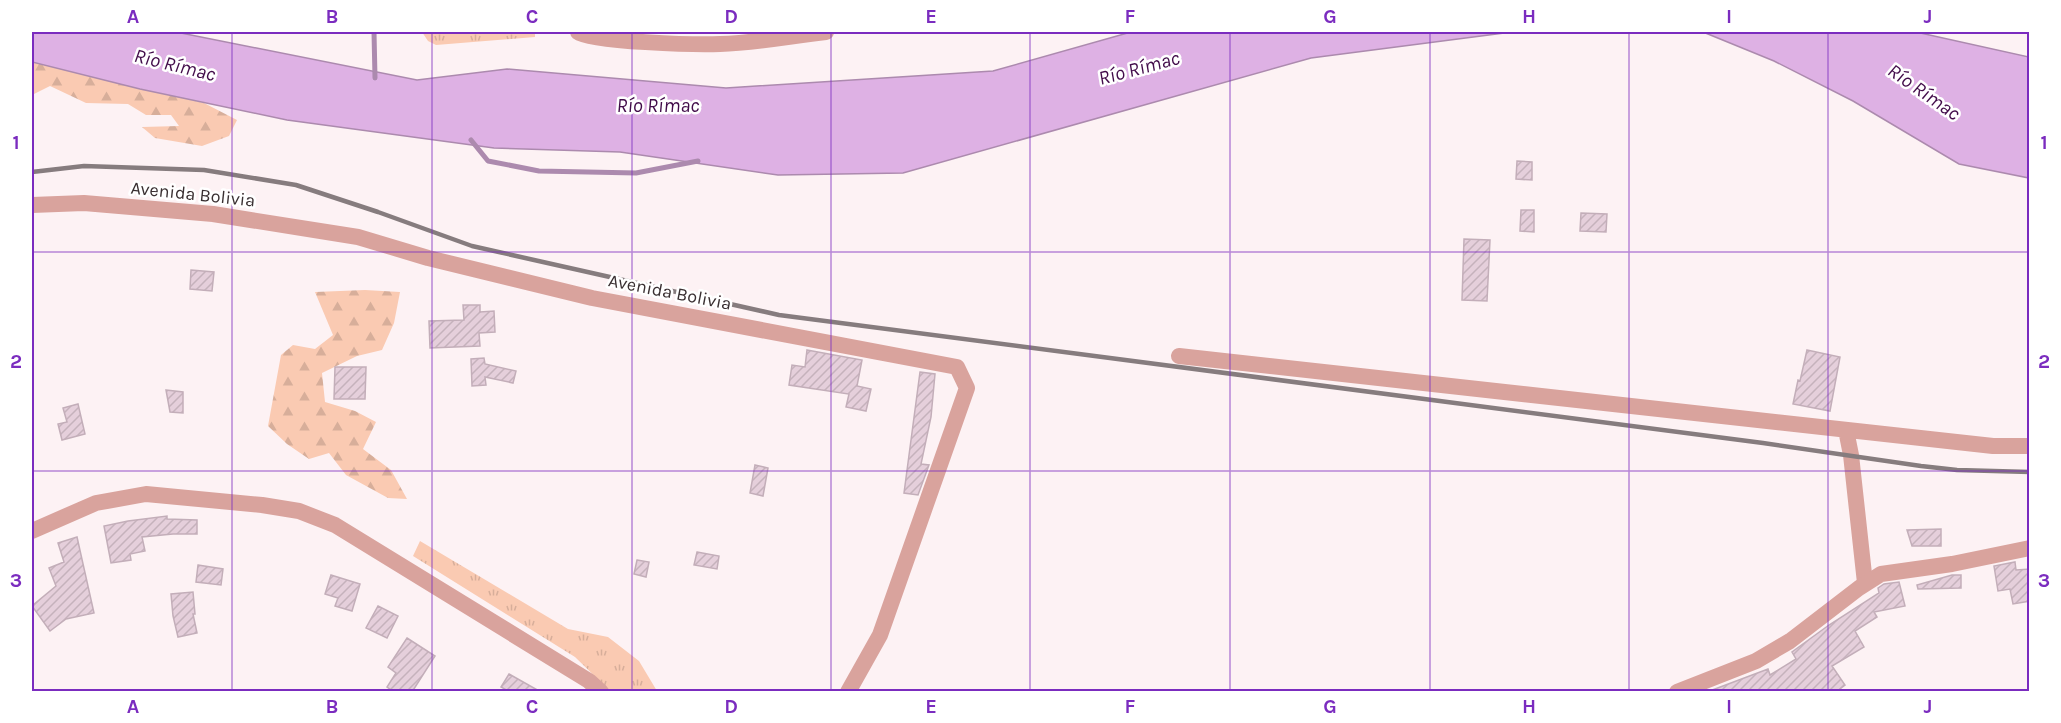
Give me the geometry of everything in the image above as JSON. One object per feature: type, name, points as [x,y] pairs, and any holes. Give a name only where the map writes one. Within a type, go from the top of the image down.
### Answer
[{"type":"street","points":[[578,32],[583,36],[614,40],[720,44],[826,32]]},
{"type":"street","name":"Avenida Bolivia","points":[[32,205],[84,203],[213,213],[358,237],[428,258],[592,298],[957,367],[967,388],[880,635],[848,692]]},
{"type":"street","points":[[1179,356],[1993,446],[2030,446]]},
{"type":"street","points":[[1846,430],[1851,455],[1865,583]]},
{"type":"street","points":[[32,531],[96,503],[146,494],[250,503],[299,511],[335,525],[589,681],[601,692]]},
{"type":"street","points":[[1677,692],[1756,661],[1790,641],[1865,583],[1881,574],[1952,564],[2030,548]]},
{"type":"green space","points":[[422,32],[535,32],[535,37],[436,45],[428,41]]},
{"type":"green space","points":[[32,62],[204,103],[237,120],[229,136],[202,146],[155,138],[142,127],[179,126],[171,115],[146,115],[128,104],[86,103],[50,86],[32,95]]},
{"type":"green space","points":[[365,290],[400,292],[394,323],[382,350],[357,356],[322,373],[325,402],[355,411],[376,422],[363,449],[391,470],[407,499],[388,498],[346,475],[329,453],[309,459],[287,444],[268,426],[281,355],[293,345],[315,349],[333,335],[315,292]]},
{"type":"green space","points":[[420,541],[568,629],[608,637],[639,661],[657,691],[610,691],[575,657],[413,556]]},
{"type":"water","name":"Río Rímac","points":[[32,32],[176,32],[417,80],[507,69],[726,88],[993,71],[1131,32],[1512,32],[1311,58],[903,173],[778,175],[620,152],[494,148],[287,120],[140,89],[32,62]]},
{"type":"water","name":"Río Rímac","points":[[1703,32],[1916,32],[2029,57],[2029,178],[1959,164],[1853,101],[1774,61]]},
{"type":"building","points":[[1517,161],[1532,162],[1532,180],[1516,179]]},
{"type":"building","points":[[1521,210],[1534,210],[1534,232],[1520,231]]},
{"type":"building","points":[[1581,213],[1607,214],[1606,232],[1580,231]]},
{"type":"building","points":[[1464,239],[1490,240],[1487,301],[1462,300]]},
{"type":"building","points":[[191,270],[214,272],[212,291],[190,289]]},
{"type":"building","points":[[463,305],[480,305],[480,312],[494,311],[495,332],[479,333],[480,346],[430,348],[429,321],[464,320]]},
{"type":"building","points":[[807,350],[862,360],[857,386],[871,389],[866,411],[846,407],[849,394],[789,385],[792,365],[805,367]]},
{"type":"building","points":[[1807,350],[1840,357],[1830,411],[1793,404]]},
{"type":"building","points":[[484,358],[485,364],[516,371],[513,383],[485,377],[486,385],[472,386],[471,359]]},
{"type":"building","points":[[335,367],[366,367],[365,399],[334,399]]},
{"type":"building","points":[[920,372],[935,374],[931,417],[921,464],[929,465],[918,495],[904,493]]},
{"type":"building","points":[[166,390],[183,392],[183,413],[170,412]]},
{"type":"building","points":[[78,404],[85,434],[62,440],[58,424],[67,422],[63,408]]},
{"type":"building","points":[[755,465],[768,468],[763,496],[750,493]]},
{"type":"building","points":[[167,516],[167,519],[197,520],[197,534],[142,537],[145,551],[130,554],[131,560],[111,563],[104,526]]},
{"type":"building","points":[[1941,529],[1941,546],[1912,546],[1907,530]]},
{"type":"building","points":[[77,537],[94,613],[66,619],[50,631],[32,606],[56,586],[49,568],[64,562],[58,543]]},
{"type":"building","points":[[697,552],[719,556],[717,569],[694,565]]},
{"type":"building","points":[[637,560],[649,562],[646,577],[634,574]]},
{"type":"building","points":[[2015,562],[2016,570],[2030,569],[2030,601],[2013,604],[2010,589],[1998,591],[1994,566]]},
{"type":"building","points":[[198,565],[223,569],[221,585],[196,582]]},
{"type":"building","points":[[331,575],[360,584],[352,611],[335,606],[338,598],[325,594]]},
{"type":"building","points":[[1952,575],[1961,575],[1961,588],[1918,589],[1917,585]]},
{"type":"building","points":[[1899,582],[1905,606],[1874,612],[1877,617],[1855,631],[1864,647],[1832,666],[1845,685],[1836,692],[1707,692],[1768,669],[1770,675],[1796,659],[1792,652],[1879,593],[1878,588],[1884,584]]},
{"type":"building","points":[[193,592],[195,614],[193,614],[197,633],[178,637],[171,594]]},
{"type":"building","points":[[378,606],[398,616],[387,638],[366,628]]},
{"type":"building","points":[[407,638],[435,656],[412,692],[394,692],[387,687],[396,673],[388,667]]},
{"type":"building","points":[[509,674],[541,692],[510,692],[501,687]]},
{"type":"waterway","points":[[374,32],[375,78]]},
{"type":"waterway","points":[[471,140],[488,161],[539,171],[636,173],[698,161]]},
{"type":"railway","points":[[32,172],[84,166],[204,170],[296,185],[472,246],[779,315],[1763,443],[1921,466],[1957,470],[2030,472]]}]
